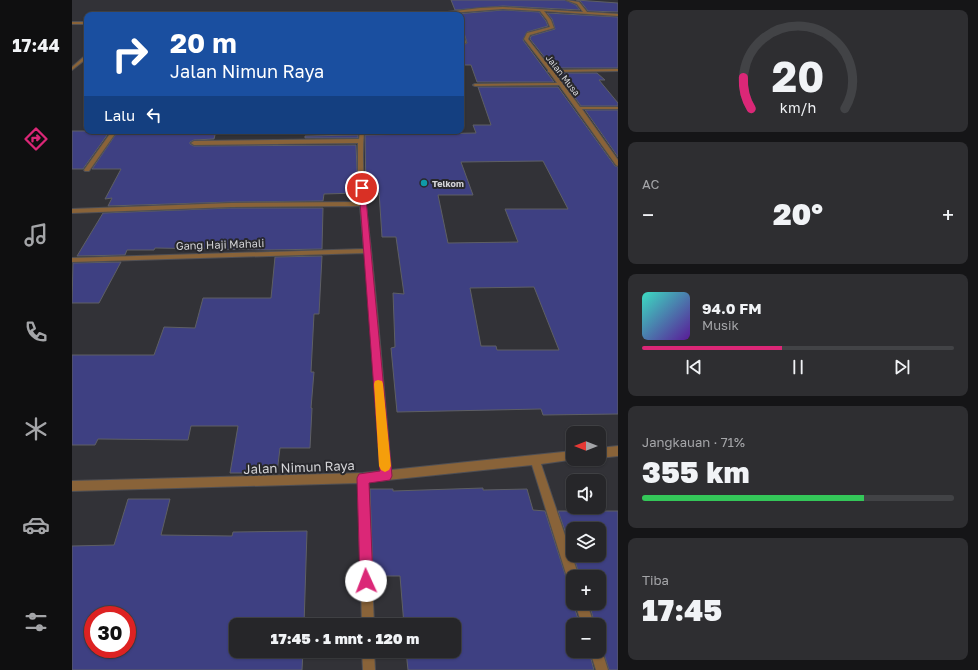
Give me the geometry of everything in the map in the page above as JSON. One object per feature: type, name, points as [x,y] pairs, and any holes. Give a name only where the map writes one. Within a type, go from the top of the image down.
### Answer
[{"type":"street","points":[[568,0],[578,3],[586,13]]},
{"type":"street","points":[[464,12],[495,8],[618,14]]},
{"type":"street","name":"Jalan Musa","points":[[541,10],[552,28],[528,34],[526,39],[549,71],[579,108],[618,164]]},
{"type":"street","points":[[72,23],[84,23]]},
{"type":"street","points":[[72,69],[84,59]]},
{"type":"street","points":[[549,71],[618,70]]},
{"type":"street","points":[[475,85],[561,84]]},
{"type":"street","points":[[579,108],[618,108]]},
{"type":"street","points":[[87,170],[113,134]]},
{"type":"street","points":[[361,134],[360,141],[363,204],[386,476]]},
{"type":"street","points":[[194,142],[360,141]]},
{"type":"street","points":[[72,211],[230,205],[363,204]]},
{"type":"street","name":"Gang Haji Mahali","points":[[72,260],[368,251]]},
{"type":"street","points":[[606,452],[618,451]]},
{"type":"street","name":"Jalan Nimun Raya","points":[[72,486],[363,478],[566,457]]},
{"type":"street","points":[[535,460],[571,570]]},
{"type":"street","points":[[363,478],[368,618]]},
{"type":"street","points":[[368,658],[369,670]]},
{"type":"street","points":[[598,658],[602,670]]},
{"type":"building","points":[[451,0],[565,0],[576,5],[580,10],[503,6],[455,10]]},
{"type":"building","points":[[576,0],[618,3],[618,12],[588,11],[580,1]]},
{"type":"building","points":[[503,10],[539,12],[548,26],[527,32],[523,40],[554,82],[477,82],[471,65],[464,65],[464,43],[467,43],[464,33],[464,13]]},
{"type":"building","points":[[547,13],[618,17],[618,68],[553,68],[530,39],[531,36],[555,29],[552,19]]},
{"type":"building","points":[[557,73],[597,73],[605,80],[599,80],[618,103],[618,106],[581,106]]},
{"type":"building","points":[[478,87],[558,87],[615,166],[618,167],[618,414],[543,415],[541,409],[397,412],[391,348],[395,347],[393,293],[404,294],[396,237],[382,237],[379,192],[366,193],[365,135],[476,133],[473,125],[491,125]],"holes":[[[543,161],[568,209],[505,209],[518,242],[448,243],[438,195],[473,195],[461,162]],[[534,287],[559,350],[497,350],[496,346],[481,346],[470,288]]]},
{"type":"building","points":[[585,110],[618,110],[618,157]]},
{"type":"building","points":[[72,131],[84,131],[84,134],[108,134],[83,169],[72,169]]},
{"type":"building","points":[[116,134],[215,134],[214,139],[194,140],[190,142],[190,144],[194,146],[356,145],[358,193],[324,194],[323,201],[108,206],[112,198],[105,199],[121,169],[92,169]]},
{"type":"building","points":[[358,135],[358,138],[305,138],[305,136]]},
{"type":"building","points":[[231,208],[323,208],[322,249],[269,250],[155,248],[154,250],[127,250],[125,255],[77,256],[103,213]]},
{"type":"building","points":[[322,256],[319,314],[314,314],[311,372],[314,372],[310,448],[280,448],[277,473],[230,473],[238,426],[191,426],[188,440],[98,439],[95,445],[72,445],[72,355],[154,355],[164,327],[195,328],[203,298],[271,298],[275,257]]},
{"type":"building","points":[[121,262],[99,303],[72,303],[73,263]]},
{"type":"building","points":[[483,488],[483,490],[527,489],[533,510],[545,511],[566,577],[566,610],[575,610],[578,618],[566,618],[566,658],[591,658],[594,670],[408,670],[407,658],[461,658],[461,618],[403,618],[400,576],[373,576],[370,489],[393,489],[393,491]]},
{"type":"building","points":[[128,499],[170,499],[161,535],[232,536],[233,532],[307,531],[304,618],[229,618],[229,658],[303,658],[302,670],[72,670],[72,546],[114,545]]},
{"type":"building","points":[[558,511],[566,511],[566,514],[606,514],[606,511],[618,511],[618,670],[609,670],[605,658],[606,618],[593,618],[591,610],[606,610],[606,570],[578,570],[575,562],[606,562],[606,522],[566,522],[566,534]]},
{"type":"slow traffic","points":[[378,384],[385,466]]},
{"type":"place","name":"Telkom","points":[[424,183]]},
{"type":"route","points":[[362,188],[386,476],[363,478],[366,581]]}]
